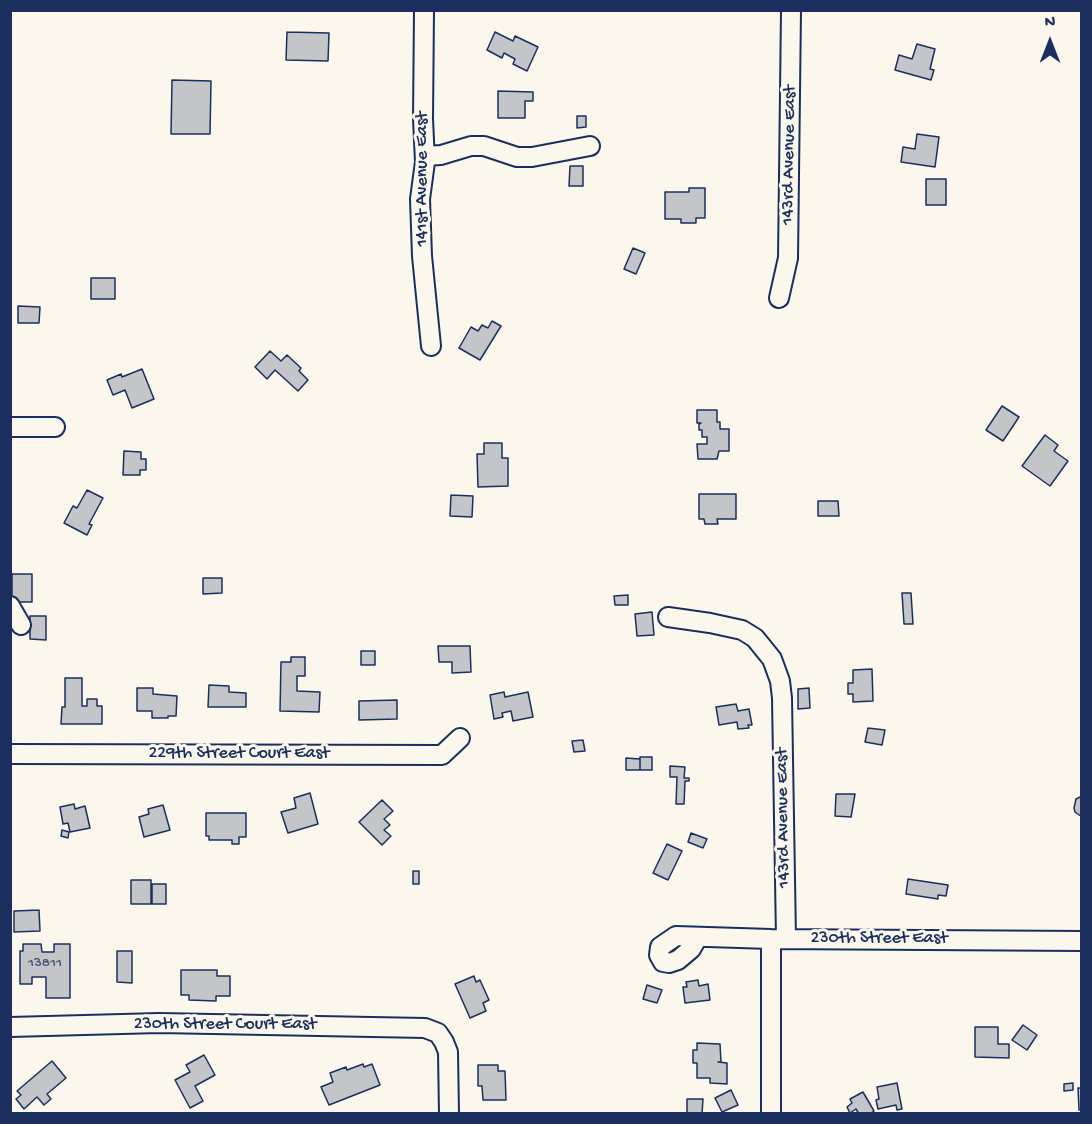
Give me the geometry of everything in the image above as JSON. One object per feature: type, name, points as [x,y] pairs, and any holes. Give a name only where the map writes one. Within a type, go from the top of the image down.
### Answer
[{"type":"street","name":"141st Avenue East","points":[[424,10],[425,156],[420,199],[422,256],[431,346]]},
{"type":"street","name":"143rd Avenue East","points":[[779,298],[788,258],[791,10]]},
{"type":"street","points":[[425,156],[441,155],[471,146],[484,146],[517,156],[532,157],[590,146]]},
{"type":"street","points":[[10,427],[55,427]]},
{"type":"street","points":[[10,606],[21,625]]},
{"type":"street","name":"143rd Avenue East","points":[[668,617],[725,625],[742,630],[755,638],[772,659],[780,681],[782,698],[778,939],[771,1113]]},
{"type":"street","name":"229th Street Court East","points":[[10,754],[442,755],[460,738]]},
{"type":"street","name":"230th Street East","points":[[698,937],[691,949],[678,960],[663,962],[659,956],[660,947],[676,936],[1082,941]]},
{"type":"street","name":"230th Street Court East","points":[[10,1027],[159,1023],[432,1029],[438,1033],[448,1052],[449,1113]]},
{"type":"building","points":[[287,32],[329,33],[328,61],[286,60]]},
{"type":"building","points":[[495,32],[513,41],[515,36],[538,47],[527,71],[513,64],[515,59],[504,53],[502,58],[487,50]]},
{"type":"building","points":[[917,44],[935,49],[930,69],[934,70],[931,80],[895,70],[899,55],[912,59]]},
{"type":"building","points":[[172,80],[211,81],[210,134],[171,134]]},
{"type":"building","points":[[498,91],[533,92],[533,101],[525,101],[525,118],[498,118]]},
{"type":"building","points":[[577,116],[586,116],[586,127],[577,128]]},
{"type":"building","points":[[917,134],[939,137],[935,167],[901,162],[903,147],[915,149]]},
{"type":"building","points":[[570,166],[583,166],[583,186],[569,186]]},
{"type":"building","points":[[926,179],[946,179],[946,205],[926,205]]},
{"type":"building","points":[[689,188],[705,188],[705,218],[696,218],[696,223],[681,223],[681,219],[665,219],[665,192],[689,192]]},
{"type":"building","points":[[633,248],[645,253],[636,274],[624,269]]},
{"type":"building","points":[[91,278],[115,278],[115,299],[91,299]]},
{"type":"building","points":[[18,306],[40,307],[39,323],[18,323]]},
{"type":"building","points":[[492,321],[501,326],[480,360],[459,348],[471,327],[478,331],[482,325],[488,328]]},
{"type":"building","points":[[270,351],[281,361],[287,355],[301,368],[299,371],[308,380],[298,391],[275,370],[267,379],[255,367]]},
{"type":"building","points":[[142,369],[154,399],[132,408],[125,390],[113,395],[107,380]]},
{"type":"building","points":[[1002,406],[1019,417],[1003,441],[986,430]]},
{"type":"building","points":[[697,410],[717,410],[717,422],[720,422],[720,429],[729,429],[729,451],[719,451],[717,459],[698,459],[697,444],[707,444],[707,437],[702,437],[702,430],[699,430],[701,423],[697,423]]},
{"type":"building","points":[[1045,435],[1058,445],[1054,451],[1068,461],[1050,486],[1022,466]]},
{"type":"building","points":[[484,443],[502,443],[502,458],[508,458],[508,486],[478,487],[477,454],[484,454]]},
{"type":"building","points":[[124,451],[141,452],[141,459],[146,459],[146,470],[140,470],[140,475],[123,475]]},
{"type":"building","points":[[87,490],[103,498],[89,524],[92,525],[87,535],[64,523],[73,506],[77,508]]},
{"type":"building","points":[[699,494],[736,494],[736,519],[717,519],[718,524],[705,524],[704,519],[699,519]]},
{"type":"building","points":[[451,495],[473,496],[472,517],[450,516]]},
{"type":"building","points":[[818,501],[838,501],[839,516],[818,516]]},
{"type":"building","points":[[12,574],[32,574],[32,602],[12,602]]},
{"type":"building","points":[[203,578],[222,578],[222,593],[203,594]]},
{"type":"building","points":[[902,593],[911,593],[913,624],[904,624]]},
{"type":"building","points":[[628,595],[628,605],[615,605],[614,596]]},
{"type":"building","points":[[652,612],[654,635],[637,636],[635,614]]},
{"type":"building","points":[[30,616],[46,616],[46,640],[30,639]]},
{"type":"building","points":[[438,646],[470,646],[471,672],[452,673],[452,662],[439,662]]},
{"type":"building","points":[[361,651],[375,651],[375,665],[361,665]]},
{"type":"building","points":[[291,657],[305,657],[305,676],[297,676],[297,691],[320,692],[319,712],[280,711],[281,662],[291,662]]},
{"type":"building","points":[[872,669],[873,701],[853,702],[853,694],[848,694],[848,683],[853,683],[853,670]]},
{"type":"building","points":[[65,678],[82,678],[82,706],[87,706],[87,699],[97,699],[97,706],[102,706],[102,724],[61,724],[62,707],[65,707]]},
{"type":"building","points":[[209,685],[229,686],[229,692],[246,693],[246,707],[208,707]]},
{"type":"building","points":[[137,688],[153,688],[153,694],[177,696],[176,716],[152,718],[152,711],[137,711]]},
{"type":"building","points":[[809,688],[810,708],[798,709],[798,689]]},
{"type":"building","points":[[504,692],[505,697],[528,692],[533,717],[513,721],[511,711],[502,713],[503,717],[494,719],[490,695]]},
{"type":"building","points":[[397,700],[397,719],[359,720],[359,701]]},
{"type":"building","points":[[736,704],[738,711],[749,709],[752,725],[748,725],[749,728],[738,729],[737,722],[719,725],[716,707]]},
{"type":"building","points":[[868,728],[885,730],[882,745],[865,742]]},
{"type":"building","points":[[583,740],[585,751],[574,752],[572,741]]},
{"type":"building","points":[[640,757],[652,757],[652,770],[640,770]]},
{"type":"building","points":[[626,758],[640,759],[640,770],[626,770]]},
{"type":"building","points":[[670,766],[685,767],[684,778],[689,778],[689,781],[685,781],[684,804],[676,804],[677,777],[670,777]]},
{"type":"building","points":[[310,793],[318,824],[288,833],[281,812],[296,808],[294,798]]},
{"type":"building","points":[[836,794],[855,794],[851,817],[835,816]]},
{"type":"building","points":[[1082,796],[1082,817],[1075,812],[1074,808],[1076,799]]},
{"type":"building","points":[[382,800],[393,811],[384,819],[390,825],[384,830],[391,836],[382,845],[359,822]]},
{"type":"building","points":[[74,804],[75,809],[85,806],[90,828],[70,832],[68,823],[63,824],[60,807]]},
{"type":"building","points":[[163,805],[170,830],[144,837],[139,817],[149,814],[148,809]]},
{"type":"building","points":[[206,813],[246,813],[246,837],[239,837],[239,844],[232,844],[232,840],[209,840],[209,836],[206,836]]},
{"type":"building","points":[[62,830],[69,832],[68,838],[61,836]]},
{"type":"building","points":[[691,833],[707,839],[703,848],[688,842]]},
{"type":"building","points":[[667,844],[682,851],[668,880],[653,873]]},
{"type":"building","points":[[413,871],[419,871],[419,884],[413,884]]},
{"type":"building","points":[[908,879],[948,885],[946,896],[938,895],[938,899],[906,894]]},
{"type":"building","points":[[131,880],[151,880],[151,904],[131,904]]},
{"type":"building","points":[[152,884],[166,884],[166,904],[152,904]]},
{"type":"building","points":[[39,910],[40,931],[14,932],[14,911]]},
{"type":"building","points":[[23,944],[41,944],[42,952],[54,952],[54,944],[70,944],[70,998],[46,998],[46,977],[32,977],[32,984],[20,984],[20,951],[23,951]]},
{"type":"building","points":[[117,951],[132,951],[132,983],[117,982]]},
{"type":"building","points":[[181,970],[217,970],[217,976],[230,976],[230,996],[216,996],[216,1001],[189,1000],[189,995],[181,995]]},
{"type":"building","points":[[474,976],[476,982],[480,980],[489,1000],[483,1003],[486,1011],[470,1018],[455,984]]},
{"type":"building","points":[[698,980],[699,986],[708,984],[710,1000],[685,1003],[683,987],[687,987],[686,982]]},
{"type":"building","points":[[647,985],[662,990],[657,1003],[643,999]]},
{"type":"building","points":[[1023,1025],[1037,1035],[1027,1050],[1012,1040]]},
{"type":"building","points":[[975,1027],[998,1027],[998,1044],[1009,1044],[1009,1058],[975,1057]]},
{"type":"building","points":[[697,1043],[720,1044],[721,1062],[718,1062],[727,1063],[727,1084],[710,1083],[710,1078],[697,1078],[697,1063],[693,1063],[693,1050],[697,1050]]},
{"type":"building","points":[[204,1055],[215,1075],[195,1086],[203,1101],[190,1108],[175,1080],[190,1072],[186,1065]]},
{"type":"building","points":[[52,1061],[66,1078],[47,1094],[51,1099],[44,1105],[37,1097],[24,1109],[16,1099],[21,1095],[17,1091]]},
{"type":"building","points":[[363,1064],[364,1067],[372,1064],[380,1085],[329,1105],[321,1087],[333,1082],[330,1073]]},
{"type":"building","points":[[478,1065],[498,1065],[498,1071],[505,1071],[506,1100],[483,1100],[482,1086],[478,1086]]},
{"type":"building","points":[[897,1083],[902,1109],[897,1110],[896,1105],[878,1109],[877,1087]]},
{"type":"building","points":[[1073,1083],[1073,1090],[1064,1091],[1064,1084]]},
{"type":"building","points":[[1078,1088],[1082,1088],[1082,1110],[1079,1110]]},
{"type":"building","points":[[731,1090],[738,1105],[722,1112],[715,1098]]},
{"type":"building","points":[[863,1092],[874,1111],[870,1114],[859,1114],[856,1109],[850,1113],[847,1107],[852,1103],[850,1099]]},
{"type":"building","points":[[687,1099],[703,1099],[702,1114],[687,1114]]}]
